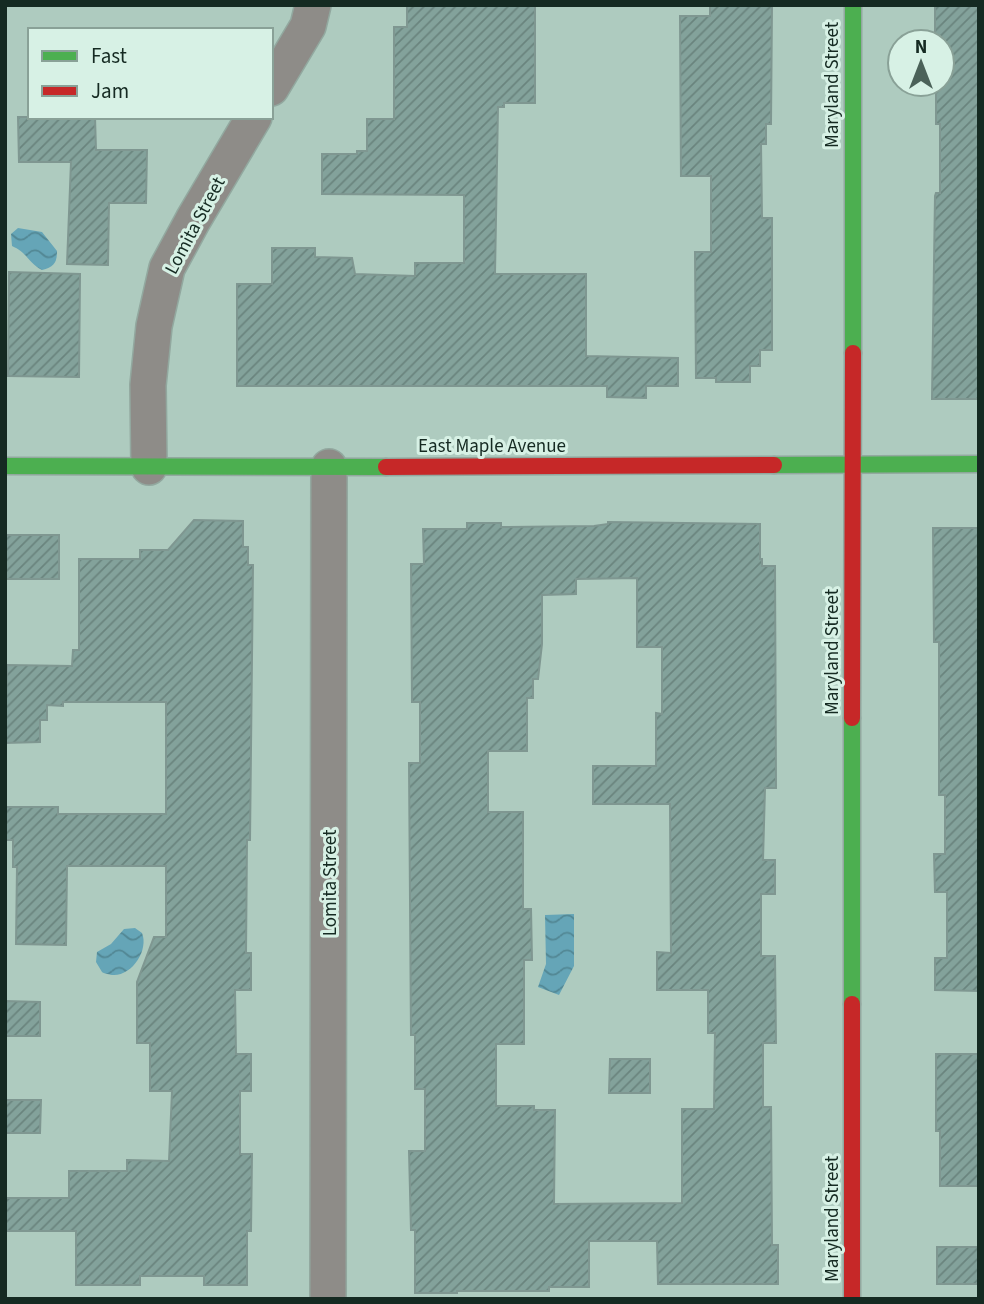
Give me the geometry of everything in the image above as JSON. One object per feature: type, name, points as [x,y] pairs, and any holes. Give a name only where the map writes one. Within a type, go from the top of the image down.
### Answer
[{"type":"street","points":[[273,85],[308,26],[313,5]]},
{"type":"street","name":"Maryland Street","points":[[852,1299],[853,5]]},
{"type":"street","name":"Lomita Street","points":[[149,467],[149,373],[154,326],[167,268],[253,119]]},
{"type":"street","name":"East Maple Avenue","points":[[5,466],[979,464]]},
{"type":"street","name":"Lomita Street","points":[[328,1299],[329,467]]},
{"type":"water","points":[[18,228],[42,232],[57,251],[52,266],[42,270],[12,246],[11,234]]},
{"type":"water","points":[[574,914],[574,966],[559,995],[538,987],[546,964],[545,915]]},
{"type":"water","points":[[135,928],[142,933],[144,940],[137,961],[120,974],[102,972],[96,962],[97,952],[111,944],[124,929]]},
{"type":"building","points":[[407,5],[535,5],[535,103],[504,103],[504,107],[498,107],[495,274],[586,274],[586,356],[678,358],[678,386],[646,386],[646,398],[607,397],[607,386],[237,386],[237,284],[272,284],[272,248],[315,248],[315,257],[352,258],[355,274],[415,276],[415,263],[464,263],[464,195],[322,194],[322,154],[357,154],[357,151],[367,151],[367,119],[394,119],[394,27],[407,27]]},
{"type":"building","points":[[710,5],[772,5],[771,124],[766,124],[766,144],[761,144],[762,218],[772,218],[772,350],[760,350],[760,366],[750,366],[750,382],[716,382],[716,378],[696,378],[695,252],[711,252],[711,176],[681,176],[680,16],[710,16]]},
{"type":"building","points":[[935,5],[979,5],[979,399],[932,399],[935,196],[940,193],[940,124],[936,124],[936,98],[956,98],[956,28],[935,28]]},
{"type":"building","points":[[18,117],[95,119],[96,150],[147,150],[146,203],[109,203],[108,265],[67,264],[71,162],[19,162]]},
{"type":"building","points":[[9,272],[80,274],[79,377],[8,376]]},
{"type":"building","points":[[194,520],[243,521],[243,547],[248,547],[248,565],[253,565],[246,953],[251,953],[251,990],[235,990],[236,1054],[251,1054],[251,1091],[240,1091],[240,1154],[252,1154],[247,1285],[204,1285],[204,1276],[140,1276],[140,1285],[76,1285],[76,1231],[5,1231],[5,1198],[69,1198],[69,1171],[127,1171],[127,1160],[169,1161],[172,1091],[150,1091],[150,1043],[137,1043],[137,982],[154,937],[166,937],[166,866],[67,866],[66,945],[16,944],[17,867],[13,867],[13,840],[5,840],[5,807],[58,807],[58,814],[166,814],[166,702],[63,702],[63,706],[47,705],[47,720],[40,720],[40,742],[5,743],[7,665],[72,666],[73,650],[79,650],[79,559],[140,559],[140,550],[168,550]]},
{"type":"building","points":[[467,523],[501,523],[501,527],[760,524],[762,566],[775,566],[776,788],[765,788],[763,860],[775,860],[775,894],[761,894],[761,956],[775,956],[776,1043],[763,1043],[763,1107],[771,1107],[772,1245],[778,1245],[778,1284],[658,1284],[657,1241],[589,1241],[589,1287],[549,1287],[549,1291],[415,1293],[415,1230],[411,1230],[409,1151],[425,1151],[425,1089],[415,1089],[415,1035],[411,1035],[409,763],[420,763],[420,702],[412,702],[411,564],[424,564],[423,529],[467,529]],"holes":[[[637,578],[637,647],[662,647],[662,714],[656,713],[656,766],[593,766],[593,804],[670,804],[671,953],[657,952],[657,990],[708,990],[708,1033],[715,1033],[714,1109],[682,1109],[682,1203],[554,1204],[555,1110],[534,1110],[534,1106],[496,1106],[496,1044],[524,1044],[524,960],[532,960],[531,909],[523,909],[523,812],[488,812],[488,751],[527,751],[527,698],[533,698],[533,679],[538,679],[542,644],[542,595],[576,594],[576,579]]]},
{"type":"building","points":[[933,528],[979,528],[979,991],[935,990],[935,958],[947,958],[947,892],[935,892],[934,854],[945,854],[945,795],[939,795],[939,642],[934,642]]},
{"type":"building","points":[[5,535],[59,535],[59,579],[5,579]]},
{"type":"building","points":[[5,1001],[40,1002],[40,1036],[5,1036]]},
{"type":"building","points":[[936,1054],[979,1054],[979,1186],[940,1186],[940,1131],[936,1131]]},
{"type":"building","points":[[610,1059],[650,1059],[650,1093],[609,1093]]},
{"type":"building","points":[[5,1100],[41,1100],[40,1133],[5,1133]]},
{"type":"building","points":[[937,1247],[979,1247],[979,1284],[937,1284]]},
{"type":"traffic: fast","points":[[853,5],[853,353]]},
{"type":"traffic: fast","points":[[774,465],[979,464]]},
{"type":"traffic: fast","points":[[5,466],[386,467]]},
{"type":"traffic: fast","points":[[852,718],[852,1004]]},
{"type":"traffic: jam","points":[[852,718],[853,353]]},
{"type":"traffic: jam","points":[[386,467],[774,465]]},
{"type":"traffic: jam","points":[[852,1004],[852,1299]]}]
